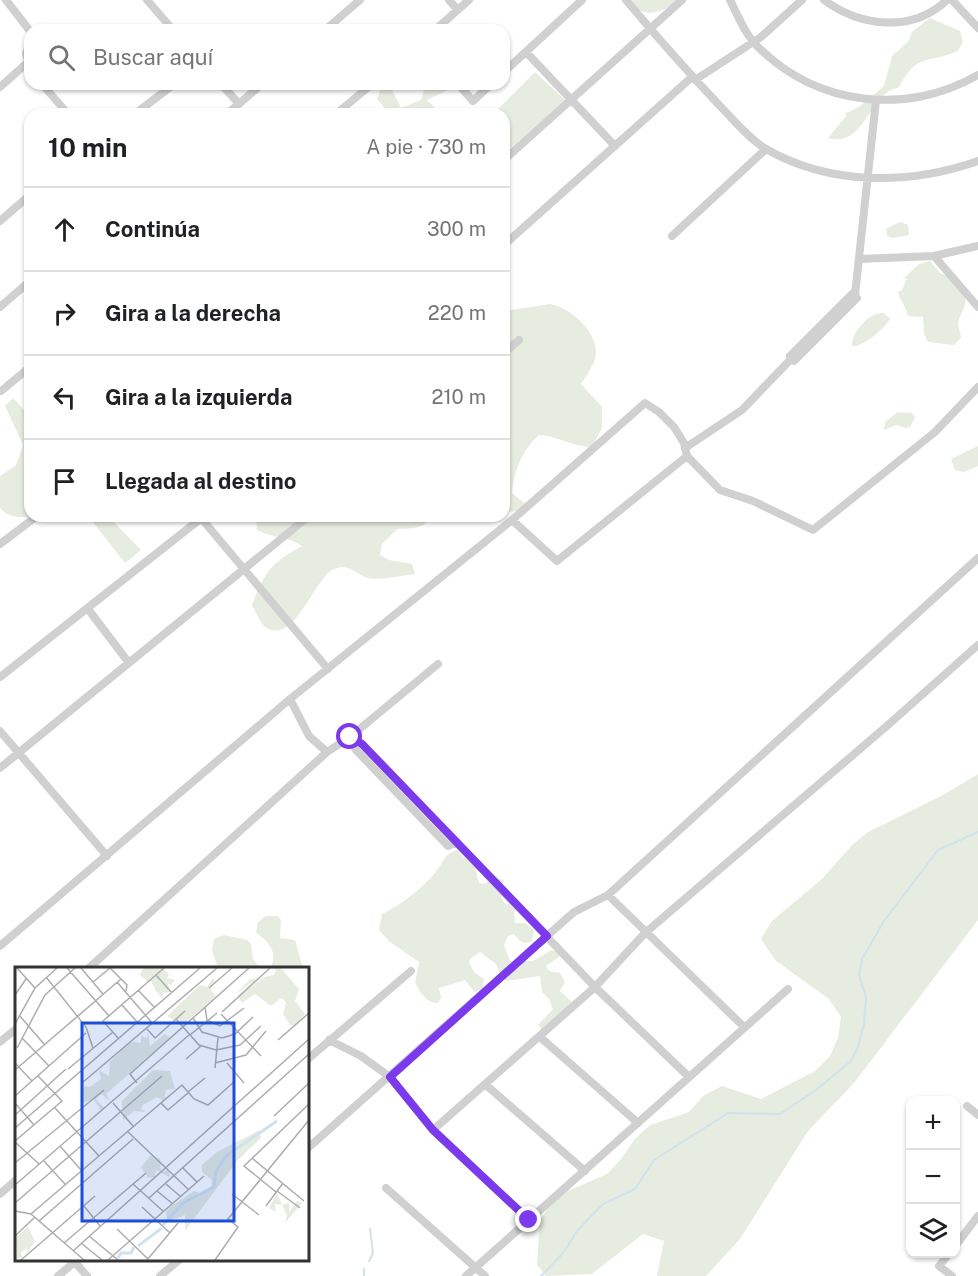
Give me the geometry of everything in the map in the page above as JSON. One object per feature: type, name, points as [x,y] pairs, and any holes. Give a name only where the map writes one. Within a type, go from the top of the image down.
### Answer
[{"type":"street","points":[[6,0],[25,24]]},
{"type":"street","points":[[147,0],[168,24]]},
{"type":"street","points":[[332,24],[359,0]]},
{"type":"street","points":[[449,0],[458,10]]},
{"type":"street","points":[[442,24],[469,0]]},
{"type":"street","points":[[510,67],[582,0]]},
{"type":"street","points":[[626,0],[694,78],[766,149],[824,171],[867,179],[936,174],[978,162]]},
{"type":"street","points":[[510,155],[682,0]]},
{"type":"street","points":[[730,0],[742,26],[754,42],[790,71],[823,90],[876,100],[902,101],[944,92],[978,75]]},
{"type":"street","points":[[510,240],[694,78],[754,42],[802,0]]},
{"type":"street","points":[[824,0],[862,20],[891,23],[917,19],[947,0]]},
{"type":"street","points":[[952,0],[978,28]]},
{"type":"street","points":[[526,52],[615,146]]},
{"type":"street","points":[[0,87],[24,69]]},
{"type":"street","points":[[47,90],[63,108]]},
{"type":"street","points":[[143,108],[166,90]]},
{"type":"street","points":[[226,90],[239,104]]},
{"type":"street","points":[[234,108],[255,90]]},
{"type":"street","points":[[343,108],[365,90]]},
{"type":"street","points":[[463,90],[473,101],[485,90]]},
{"type":"street","points":[[876,100],[855,295],[742,410],[686,452],[557,561],[512,520],[645,403],[659,412],[674,427],[686,452],[725,494],[753,501],[813,530],[935,432],[978,387]]},
{"type":"street","points":[[672,236],[766,149]]},
{"type":"street","points":[[0,221],[24,200]]},
{"type":"street","points":[[859,259],[934,256],[978,246]]},
{"type":"street","points":[[934,256],[978,307]]},
{"type":"street","points":[[0,307],[24,286]]},
{"type":"street","points":[[510,348],[519,340]]},
{"type":"street","points":[[1,391],[24,372]]},
{"type":"street","points":[[0,544],[29,522]]},
{"type":"street","points":[[0,677],[197,522]]},
{"type":"street","points":[[207,522],[328,669]]},
{"type":"street","points":[[0,768],[302,522]]},
{"type":"street","points":[[0,946],[290,699],[510,522]]},
{"type":"street","points":[[309,1147],[574,912],[608,895],[978,558]]},
{"type":"street","points":[[88,609],[129,663]]},
{"type":"street","points":[[433,1130],[595,987],[645,933],[978,645]]},
{"type":"street","points":[[90,967],[327,752],[350,737],[438,664]]},
{"type":"street","points":[[290,699],[309,736],[327,752]]},
{"type":"street","points":[[0,731],[107,856]]},
{"type":"street","points":[[350,737],[362,744],[453,844],[547,936],[595,987],[689,1077]]},
{"type":"street","points":[[608,895],[744,1027]]},
{"type":"street","points":[[309,1058],[411,970]]},
{"type":"street","points":[[466,1276],[788,989]]},
{"type":"street","points":[[0,1042],[15,1030]]},
{"type":"street","points":[[540,1037],[638,1123]]},
{"type":"street","points":[[329,1040],[361,1056],[390,1077],[433,1130],[529,1220]]},
{"type":"street","points":[[486,1085],[585,1171]]},
{"type":"street","points":[[967,1106],[978,1114]]},
{"type":"street","points":[[0,1194],[15,1185]]},
{"type":"street","points":[[387,1188],[485,1276]]},
{"type":"street","points":[[960,1240],[978,1216]]},
{"type":"street","points":[[946,1258],[939,1266],[952,1276]]},
{"type":"street","points":[[58,1276],[74,1261]]},
{"type":"street","points":[[76,1261],[87,1276]]},
{"type":"street","points":[[160,1276],[178,1261]]},
{"type":"shaded area","points":[[632,0],[680,0],[661,11],[647,13],[636,7]]},
{"type":"shaded area","points":[[930,18],[960,31],[963,42],[958,51],[918,63],[899,87],[880,99],[859,128],[851,135],[841,139],[828,138],[847,115],[844,114],[859,107],[884,86],[892,56],[908,42],[912,32]]},
{"type":"shaded area","points":[[535,72],[565,100],[510,149],[510,108],[499,108]]},
{"type":"shaded area","points":[[380,90],[392,90],[401,108],[385,108],[377,99]]},
{"type":"shaded area","points":[[424,90],[448,90],[427,100],[435,108],[401,108],[421,100]]},
{"type":"shaded area","points":[[900,222],[908,225],[909,235],[892,238],[887,236],[886,229]]},
{"type":"shaded area","points":[[930,261],[940,273],[956,279],[966,300],[958,322],[961,338],[954,345],[928,342],[924,333],[923,317],[908,316],[898,292],[902,290],[907,278],[903,279],[919,264]]},
{"type":"shaded area","points":[[550,304],[574,315],[587,329],[595,345],[596,354],[581,384],[602,407],[602,428],[592,447],[539,435],[524,454],[517,468],[513,485],[512,493],[528,506],[510,512],[510,310]]},
{"type":"shaded area","points":[[883,313],[890,318],[884,327],[862,344],[852,346],[854,335],[862,324],[872,316]]},
{"type":"shaded area","points":[[13,398],[24,410],[24,517],[7,514],[0,508],[0,476],[16,465],[23,445],[5,406]]},
{"type":"shaded area","points":[[898,412],[912,413],[915,417],[910,427],[896,425],[884,430],[885,422]]},
{"type":"shaded area","points":[[978,446],[978,466],[964,472],[955,470],[951,459]]},
{"type":"shaded area","points":[[93,522],[114,522],[141,550],[125,563]]},
{"type":"shaded area","points":[[256,522],[428,522],[421,526],[397,529],[382,544],[380,555],[389,560],[412,564],[415,574],[372,579],[348,568],[334,569],[319,584],[295,619],[287,627],[277,631],[267,628],[260,621],[252,605],[270,570],[283,557],[302,546],[291,540],[257,530]]},
{"type":"shaded area","points":[[978,774],[978,920],[854,1083],[808,1131],[740,1239],[706,1276],[657,1276],[664,1241],[643,1234],[592,1274],[546,1276],[537,1265],[540,1221],[551,1203],[568,1191],[607,1174],[634,1140],[650,1125],[689,1112],[703,1096],[722,1086],[761,1099],[815,1071],[830,1056],[838,1038],[841,1017],[829,999],[775,960],[761,939],[772,921],[823,878],[852,845],[868,832],[943,795]]},
{"type":"shaded area","points":[[456,850],[475,867],[479,883],[485,884],[494,878],[504,880],[501,893],[506,905],[515,899],[520,903],[514,913],[515,923],[525,923],[534,930],[532,941],[527,943],[522,942],[514,934],[508,936],[504,945],[510,961],[533,961],[552,950],[563,954],[546,966],[549,971],[560,973],[565,982],[560,991],[573,1003],[567,1017],[545,1032],[538,1025],[553,1009],[549,999],[542,992],[540,976],[507,981],[502,979],[496,964],[480,952],[471,958],[469,963],[474,972],[484,979],[483,989],[474,992],[465,980],[439,988],[441,998],[438,1003],[434,1003],[424,997],[415,983],[419,962],[390,942],[379,930],[382,914],[417,891],[435,873],[445,857]]},
{"type":"shaded area","points":[[266,916],[278,916],[281,920],[280,938],[295,940],[303,967],[271,967],[273,953],[265,940],[256,933],[258,922]]},
{"type":"shaded area","points":[[224,935],[247,940],[251,944],[253,959],[259,967],[218,967],[212,950],[214,939]]},
{"type":"waterway","points":[[541,1276],[564,1252],[577,1231],[603,1204],[635,1189],[654,1160],[728,1113],[780,1114],[816,1090],[851,1061],[858,1047],[864,1024],[866,997],[859,976],[862,959],[884,921],[938,850],[978,832]]},
{"type":"waterway","points":[[369,1261],[373,1253],[370,1229]]},
{"type":"waterway","points":[[364,1269],[364,1276]]},
{"type":"route","points":[[350,737],[362,744],[547,936],[390,1077],[433,1130],[529,1220]]}]
